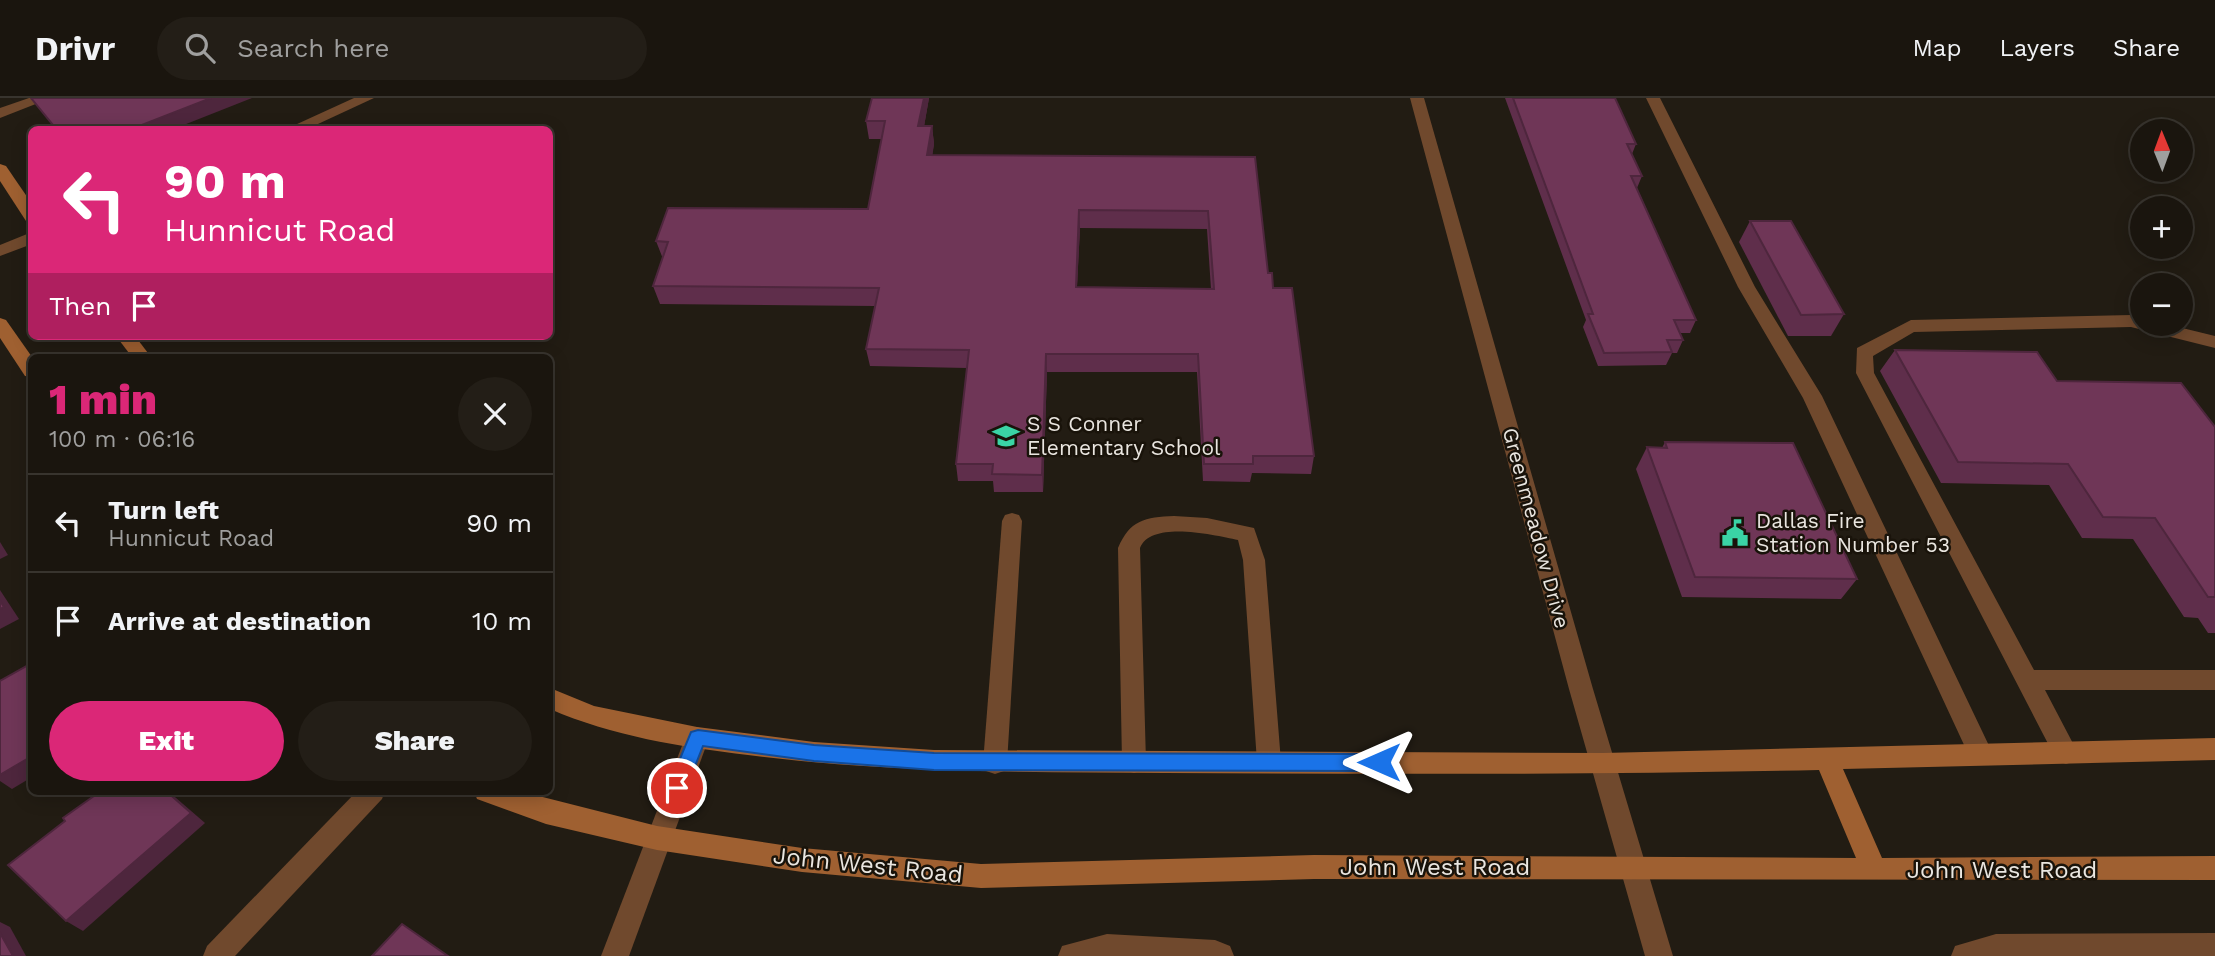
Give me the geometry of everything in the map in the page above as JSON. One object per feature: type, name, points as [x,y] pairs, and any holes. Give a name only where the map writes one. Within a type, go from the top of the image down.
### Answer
[{"type":"main road","points":[[0,169],[28,211]]},
{"type":"main road","points":[[0,324],[28,365]]},
{"type":"main road","points":[[128,340],[140,354]]},
{"type":"main road","points":[[553,699],[592,716],[698,738],[814,753],[995,763],[1603,764],[2215,748]]},
{"type":"main road","points":[[1826,758],[1874,870]]},
{"type":"main road","name":"John West Road","points":[[498,795],[547,812],[657,838],[803,860],[981,876],[1314,867],[1874,870],[2215,868]]},
{"type":"street","points":[[0,113],[44,98]]},
{"type":"street","points":[[300,126],[366,98]]},
{"type":"street","name":"Greenmeadow Drive","points":[[1418,98],[1659,956]]},
{"type":"street","points":[[1653,98],[1763,322],[1812,396],[1981,754]]},
{"type":"street","points":[[0,251],[28,239]]},
{"type":"street","points":[[2066,752],[1865,373],[1864,353],[1911,326],[2130,321]]},
{"type":"street","points":[[2191,336],[2215,342]]},
{"type":"street","points":[[995,763],[1012,520]]},
{"type":"street","points":[[1134,762],[1129,548],[1137,533],[1154,526],[1211,524],[1247,534],[1254,560],[1269,762]]},
{"type":"street","points":[[2030,680],[2215,680]]},
{"type":"street","points":[[615,956],[657,838],[698,738]]},
{"type":"street","points":[[217,956],[369,795]]},
{"type":"street","points":[[1965,956],[1996,947],[2215,946]]},
{"type":"street","points":[[1072,956],[1107,947],[1215,953],[1220,956]]},
{"type":"building","points":[[31,98],[211,98],[139,126],[54,126]]},
{"type":"building","points":[[872,98],[924,98],[918,126],[932,126],[927,155],[1255,157],[1268,273],[1272,273],[1273,288],[1292,288],[1314,456],[1253,456],[1253,464],[1204,464],[1198,354],[1046,354],[1042,475],[992,474],[993,464],[956,464],[969,350],[866,349],[879,288],[653,286],[668,242],[656,241],[668,208],[868,209],[885,121],[866,121]],"holes":[[[1079,210],[1208,211],[1214,289],[1076,287]]]},
{"type":"building","points":[[1513,98],[1615,98],[1636,144],[1627,144],[1642,176],[1631,176],[1696,320],[1674,320],[1683,340],[1667,340],[1672,352],[1604,353],[1588,314],[1593,314]]},
{"type":"building","points":[[1750,221],[1791,221],[1844,314],[1801,315]]},
{"type":"building","points":[[1895,350],[2037,352],[2057,381],[2181,383],[2215,427],[2215,597],[2208,597],[2155,518],[2103,517],[2068,464],[1958,462]]},
{"type":"building","name":"Dallas Fire Station Number 53","points":[[1665,442],[1793,443],[1857,579],[1695,577],[1647,447],[1667,448]]},
{"type":"building","points":[[28,665],[28,758],[0,775],[0,681]]},
{"type":"building","points":[[95,795],[171,795],[191,813],[66,921],[8,865],[65,821],[63,818]]},
{"type":"building","points":[[402,924],[448,956],[372,956]]},
{"type":"building","points":[[0,933],[13,956],[0,956]]},
{"type":"place","name":"S S Conner Elementary School","points":[[1006,436]]},
{"type":"place","name":"Dallas Fire Station Number 53","points":[[1735,533]]},
{"type":"route","points":[[677,788],[698,738],[814,753],[934,761],[1379,762]]}]
